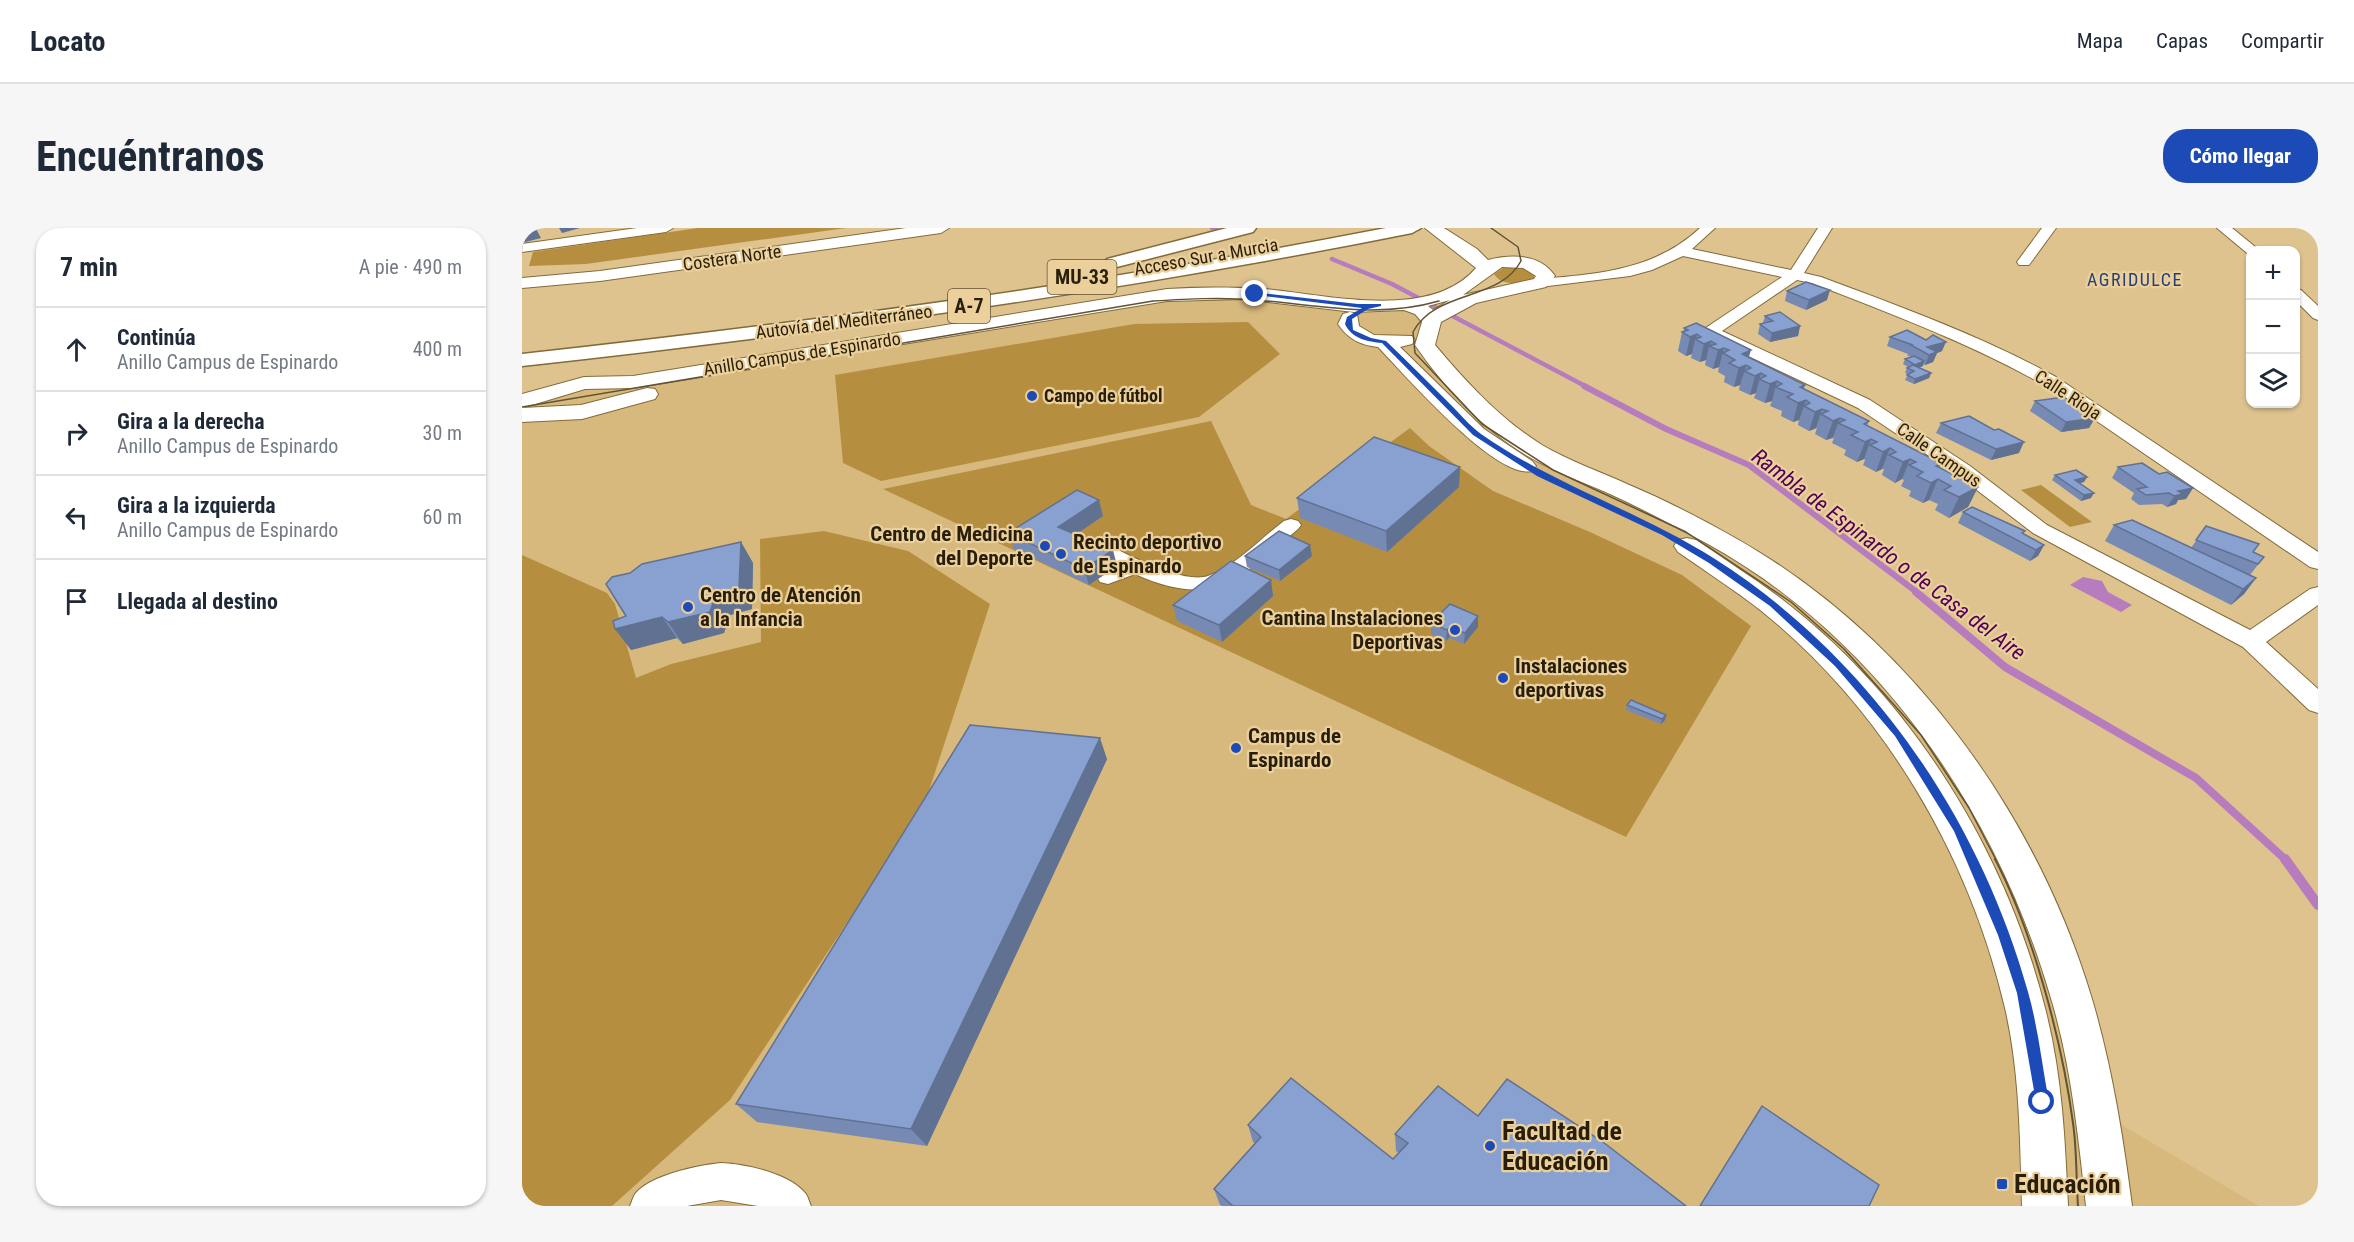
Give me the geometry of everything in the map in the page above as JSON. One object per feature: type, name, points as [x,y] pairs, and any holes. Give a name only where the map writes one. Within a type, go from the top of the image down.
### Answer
[{"type":"highway","points":[[1099,266],[1181,247],[1247,228]]},
{"type":"highway","name":"Acceso Sur a Murcia","points":[[793,314],[1068,280],[1368,228]]},
{"type":"highway","name":"Autovía del Mediterráneo","points":[[522,360],[780,331],[991,303],[1191,270],[1412,228]]},
{"type":"highway","name":"Autovía del Mediterráneo","points":[[522,345],[793,314],[1080,270]]},
{"type":"main road","name":"Costera Norte","points":[[522,273],[560,271],[884,228]]},
{"type":"main road","name":"Costera Norte","points":[[522,283],[611,275],[941,228]]},
{"type":"main road","points":[[1433,228],[1471,253],[1484,270],[1483,278],[1494,284],[1511,288]]},
{"type":"main road","points":[[1471,253],[1509,262],[1532,264],[1541,276],[1440,312],[1430,325],[1412,339],[1384,342],[1358,336],[1348,324],[1350,318],[1366,308],[1422,302],[1471,284],[1484,270],[1509,262]]},
{"type":"main road","name":"Anillo Campus de Espinardo","points":[[522,401],[597,381],[619,384],[1167,295],[1210,292],[1255,294],[1351,305],[1415,307],[1427,313],[1430,325]]},
{"type":"main road","name":"Anillo Campus de Espinardo","points":[[522,415],[582,412],[645,394],[1144,308],[1228,303],[1350,318]]},
{"type":"main road","points":[[1430,325],[1425,345],[1434,357],[1486,411],[1515,437],[1558,463],[1684,521],[1742,553],[1791,587],[1862,645],[1934,728],[1965,768],[2013,850],[2060,958],[2078,1020],[2098,1111],[2109,1206]]},
{"type":"main road","points":[[1384,342],[1450,410],[1491,445],[1540,474],[1687,545],[1773,604],[1839,664],[1899,734],[1959,830],[1999,924],[2023,993],[2042,1102],[2045,1206]]},
{"type":"main road","points":[[607,404],[620,394],[622,390],[619,384]]},
{"type":"main road","points":[[552,413],[544,409],[544,403],[559,391]]},
{"type":"street","points":[[529,247],[598,228]]},
{"type":"street","points":[[529,247],[666,228]]},
{"type":"street","points":[[1541,276],[1611,276],[1643,268],[1681,251],[1708,228]]},
{"type":"street","points":[[1795,275],[1825,228]]},
{"type":"street","points":[[2024,262],[2049,228]]},
{"type":"street","points":[[2224,228],[2247,246]]},
{"type":"street","name":"Calle Rioja","points":[[1681,251],[1795,275],[1862,297],[2005,356],[2050,381],[2318,562]]},
{"type":"street","name":"Calle Campus","points":[[1795,275],[1710,332],[1864,404],[1963,470],[2040,529],[2251,641]]},
{"type":"street","points":[[2300,298],[2318,315]]},
{"type":"street","points":[[1084,541],[1178,583],[1197,584],[1214,581],[1291,525]]},
{"type":"street","points":[[1108,577],[1138,565]]},
{"type":"street","points":[[2318,594],[2251,641],[2318,704]]},
{"type":"street","points":[[649,1206],[672,1192],[711,1181],[737,1182],[763,1189],[792,1206]]},
{"type":"shaded area","points":[[698,228],[846,228],[586,264],[529,266],[533,252]]},
{"type":"shaded area","points":[[1522,267],[1535,274],[1533,280],[1517,283],[1506,282],[1494,274],[1503,268]]},
{"type":"shaded area","name":"Campus de Espinardo","points":[[1167,295],[1393,305],[1427,313],[1425,345],[1515,437],[1684,521],[1862,645],[1991,809],[2098,1111],[2259,1206],[522,1206],[522,401],[609,381]]},
{"type":"shaded area","name":"Campo de fútbol","points":[[1248,322],[1280,354],[1199,417],[881,481],[843,463],[835,375],[1134,324]]},
{"type":"shaded area","name":"Instalaciones deportivas","points":[[1211,421],[1251,505],[1286,519],[1410,428],[1429,446],[1493,491],[1590,532],[1682,575],[1751,626],[1626,837],[883,489]]},
{"type":"shaded area","points":[[2041,485],[2092,522],[2070,527],[2021,490]]},
{"type":"shaded area","points":[[824,531],[908,551],[990,604],[924,806],[730,1100],[612,1206],[522,1206],[522,555],[607,593],[615,604],[636,678],[671,664],[761,642],[760,539]]},
{"type":"shaded area","points":[[2083,577],[2102,581],[2108,592],[2132,605],[2121,612],[2070,585]]},
{"type":"building","points":[[522,228],[534,228],[536,229],[522,233]]},
{"type":"building","points":[[1806,282],[1830,290],[1809,300],[1787,291]]},
{"type":"building","points":[[1780,312],[1800,326],[1772,333],[1760,324],[1773,321],[1765,316]]},
{"type":"building","points":[[1696,323],[1751,350],[1742,354],[1805,385],[1800,387],[1869,421],[1864,424],[1941,463],[1936,466],[1978,487],[1959,497],[1944,490],[1951,486],[1938,479],[1931,483],[1917,476],[1923,472],[1909,465],[1916,462],[1910,459],[1903,462],[1889,455],[1896,452],[1890,448],[1883,452],[1870,445],[1877,442],[1871,439],[1865,442],[1851,435],[1858,432],[1838,423],[1845,420],[1840,418],[1833,421],[1821,414],[1828,411],[1822,409],[1815,412],[1804,406],[1810,403],[1806,400],[1798,403],[1787,397],[1793,394],[1775,387],[1782,384],[1777,381],[1770,384],[1759,379],[1766,376],[1761,373],[1755,376],[1744,371],[1751,368],[1746,365],[1739,368],[1729,363],[1735,360],[1723,353],[1729,350],[1724,348],[1718,350],[1709,346],[1716,344],[1711,341],[1704,344],[1695,339],[1701,337],[1697,334],[1690,337],[1682,332],[1688,330],[1684,328]]},
{"type":"building","points":[[1907,330],[1926,340],[1933,335],[1946,342],[1927,347],[1937,352],[1929,355],[1911,345],[1913,345],[1890,337]]},
{"type":"building","points":[[1914,356],[1924,361],[1915,365],[1905,359]]},
{"type":"building","points":[[1913,365],[1931,373],[1915,379],[1907,375],[1914,371],[1907,368]]},
{"type":"building","points":[[2064,397],[2095,418],[2066,422],[2035,401]]},
{"type":"building","points":[[1969,416],[1994,430],[1999,429],[2024,442],[1996,449],[1941,423]]},
{"type":"building","points":[[1374,437],[1460,467],[1386,531],[1297,498]]},
{"type":"building","points":[[2142,463],[2159,474],[2167,472],[2193,488],[2178,491],[2183,494],[2174,496],[2169,493],[2146,495],[2137,489],[2147,487],[2118,467]]},
{"type":"building","points":[[2076,470],[2087,477],[2075,480],[2094,493],[2084,495],[2055,475]]},
{"type":"building","points":[[1077,490],[1099,500],[1058,527],[1113,550],[1084,569],[1008,533]]},
{"type":"building","points":[[1972,507],[2025,531],[2022,533],[2044,545],[2036,550],[1963,512]]},
{"type":"building","points":[[2132,520],[2256,578],[2243,589],[2114,525]]},
{"type":"building","points":[[2206,526],[2259,544],[2253,552],[2264,557],[2258,564],[2196,540]]},
{"type":"building","points":[[1279,531],[1310,545],[1279,570],[1245,556]]},
{"type":"building","points":[[741,542],[739,588],[716,594],[710,612],[668,622],[662,617],[615,629],[613,621],[626,616],[606,584],[612,577],[630,573],[642,564]]},
{"type":"building","points":[[1231,561],[1271,580],[1219,625],[1173,605]]},
{"type":"building","points":[[1450,604],[1478,616],[1465,633],[1450,627],[1447,630],[1431,623]]},
{"type":"building","points":[[1631,700],[1666,715],[1662,719],[1627,705]]},
{"type":"building","points":[[970,725],[1100,738],[911,1129],[736,1104]]},
{"type":"building","name":"Facultad de Educación","points":[[1291,1078],[1393,1159],[1408,1143],[1395,1134],[1438,1086],[1478,1116],[1507,1079],[1603,1142],[1686,1206],[1233,1206],[1214,1189],[1261,1137],[1248,1125]]},
{"type":"building","points":[[1762,1106],[1879,1185],[1869,1206],[1700,1206]]},
{"type":"waterway","name":"Rambla de Espinardo o de Casa del Aire","points":[[1212,228],[1216,229]]},
{"type":"waterway","name":"Rambla de Espinardo o de Casa del Aire","points":[[1332,259],[1392,284],[1587,387]]},
{"type":"waterway","name":"Rambla de Espinardo o de Casa del Aire","points":[[1584,386],[1666,429],[1749,465],[1918,593]]},
{"type":"waterway","name":"Rambla de Espinardo o de Casa del Aire","points":[[1916,592],[2005,667],[2196,778],[2285,859]]},
{"type":"waterway","name":"Rambla de Espinardo o de Casa del Aire","points":[[2285,859],[2318,905]]},
{"type":"tram line","points":[[1491,228],[1518,247],[1521,261],[1511,274],[1498,283],[1451,301],[1423,318],[1413,332],[1415,353],[1482,424],[1553,470],[1686,532],[1791,602],[1844,649],[1921,735],[1969,808],[1996,860]]},
{"type":"tram line","points":[[522,407],[1153,301],[1242,299],[1370,310],[1393,309],[1439,301]]},
{"type":"tram line","points":[[1995,859],[2022,920],[2054,1023],[2073,1123],[2078,1206]]},
{"type":"place","name":"Campo de fútbol","points":[[1032,396]]},
{"type":"place","name":"Centro de Medicina del Deporte","points":[[1045,546]]},
{"type":"place","name":"Recinto deportivo de Espinardo","points":[[1061,554]]},
{"type":"place","name":"Centro de Atención a la Infancia","points":[[688,607]]},
{"type":"place","name":"Cantina Instalaciones Deportivas","points":[[1455,630]]},
{"type":"place","name":"Instalaciones deportivas","points":[[1503,678]]},
{"type":"place","name":"Campus de Espinardo","points":[[1236,748]]},
{"type":"place","name":"Facultad de Educación","points":[[1490,1146]]},
{"type":"place","name":"Educación","points":[[2002,1184]]},
{"type":"district","name":"AGRIDULCE","points":[[2135,280]]},
{"type":"route","points":[[1255,294],[1358,306],[1379,305],[1357,312],[1350,318],[1348,324],[1351,331],[1370,340],[1384,342],[1476,434],[1519,463],[1687,545],[1773,604],[1839,664],[1899,734],[1930,780],[1959,830],[2004,935],[2023,993],[2042,1102]]}]
